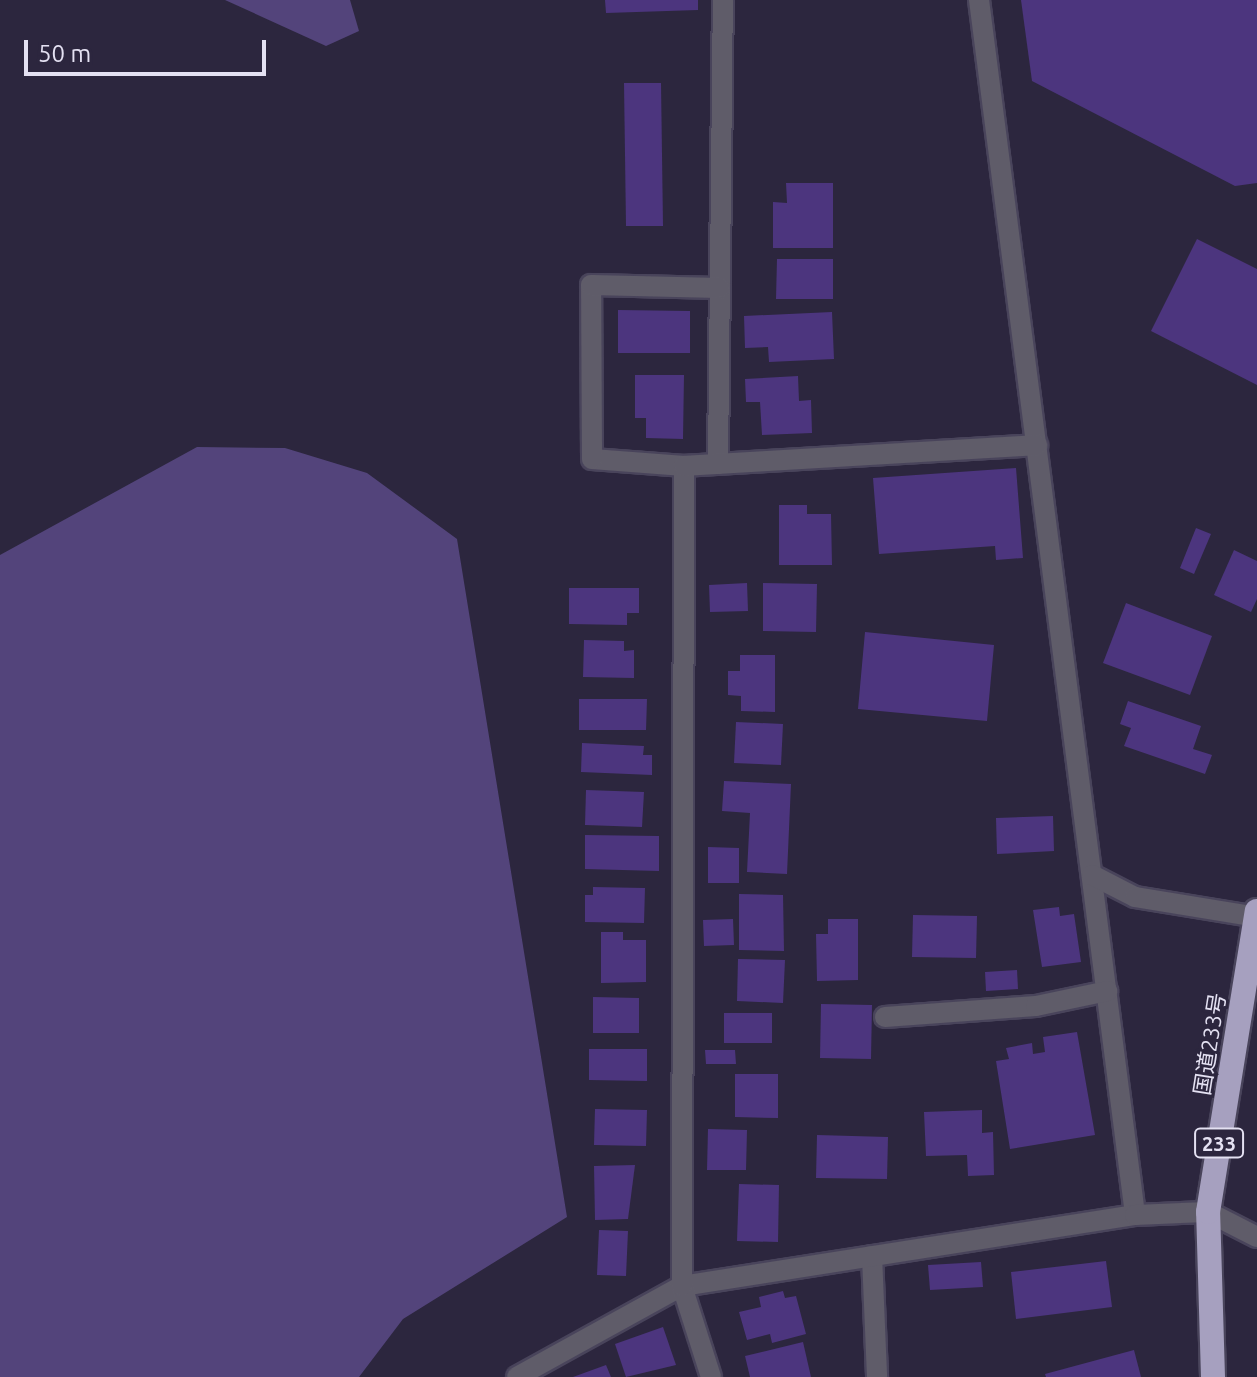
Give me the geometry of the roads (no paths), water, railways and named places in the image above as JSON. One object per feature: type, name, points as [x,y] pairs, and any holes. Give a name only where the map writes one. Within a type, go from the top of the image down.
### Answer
[{"type":"highway","name":"国道233号","points":[[1213,1377],[1208,1212],[1257,915]]},
{"type":"street","points":[[718,464],[723,0]]},
{"type":"street","points":[[979,0],[1135,1215]]},
{"type":"street","points":[[720,288],[591,285],[592,459],[684,466],[1037,445]]},
{"type":"street","points":[[684,466],[682,1286],[711,1377]]},
{"type":"street","points":[[1092,875],[1135,897],[1257,915]]},
{"type":"street","points":[[885,1017],[1036,1006],[1107,991]]},
{"type":"street","points":[[517,1377],[682,1286],[1135,1215],[1208,1212],[1257,1237]]},
{"type":"street","points":[[872,1256],[877,1377]]}]
